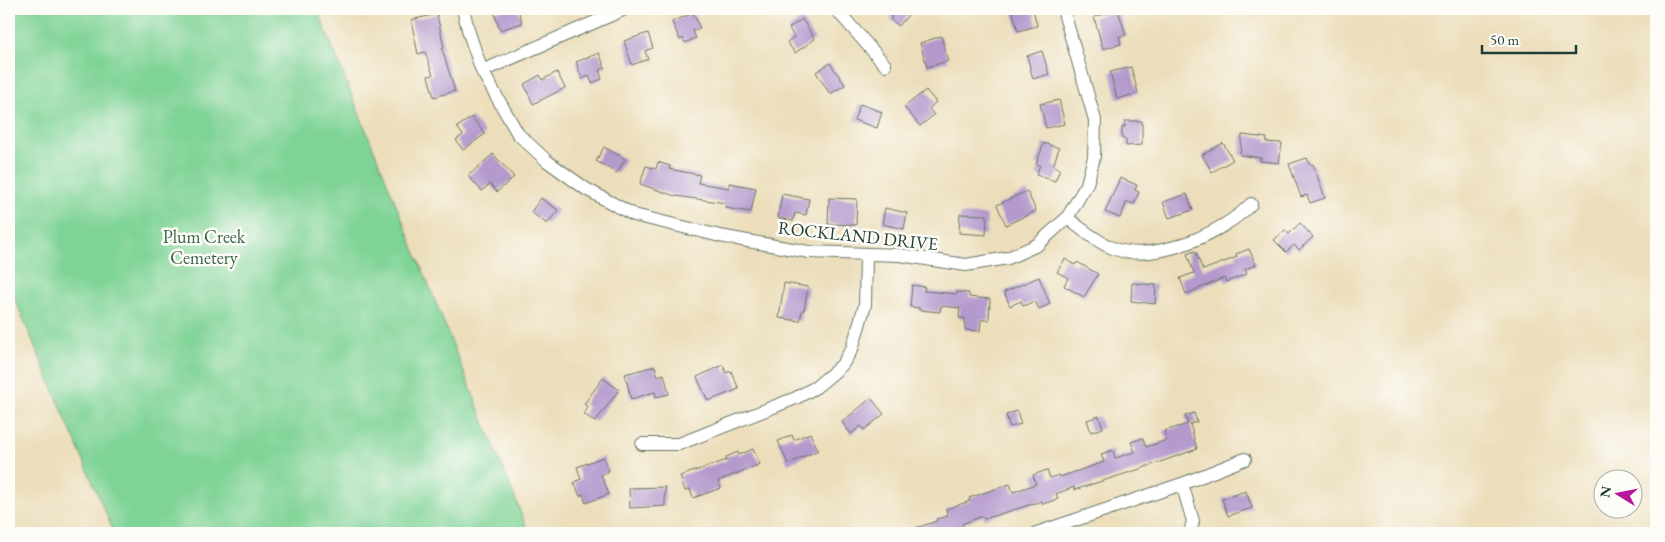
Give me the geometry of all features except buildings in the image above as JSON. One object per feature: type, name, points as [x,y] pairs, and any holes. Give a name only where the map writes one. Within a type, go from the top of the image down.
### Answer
[{"type":"street","name":"ROCKLAND DRIVE","points":[[463,9],[482,71],[518,134],[547,161],[586,189],[634,215],[720,236],[809,252],[900,255],[966,265],[1008,258],[1037,245],[1067,218],[1087,184],[1094,157],[1095,120],[1063,9]]},
{"type":"street","points":[[482,71],[625,9]]},
{"type":"street","points":[[836,9],[885,65]]},
{"type":"street","points":[[1067,218],[1095,239],[1115,249],[1132,253],[1145,253],[1185,244],[1226,225],[1242,214],[1251,204]]},
{"type":"street","points":[[642,444],[679,444],[796,398],[816,387],[833,373],[842,365],[852,349],[865,305],[866,254]]},
{"type":"street","points":[[1037,533],[1182,484],[1245,459]]},
{"type":"street","points":[[1182,484],[1193,521],[1190,533]]},
{"type":"green space","name":"Plum Creek Cemetery","points":[[9,9],[317,9],[529,533],[114,533],[9,285]]}]
